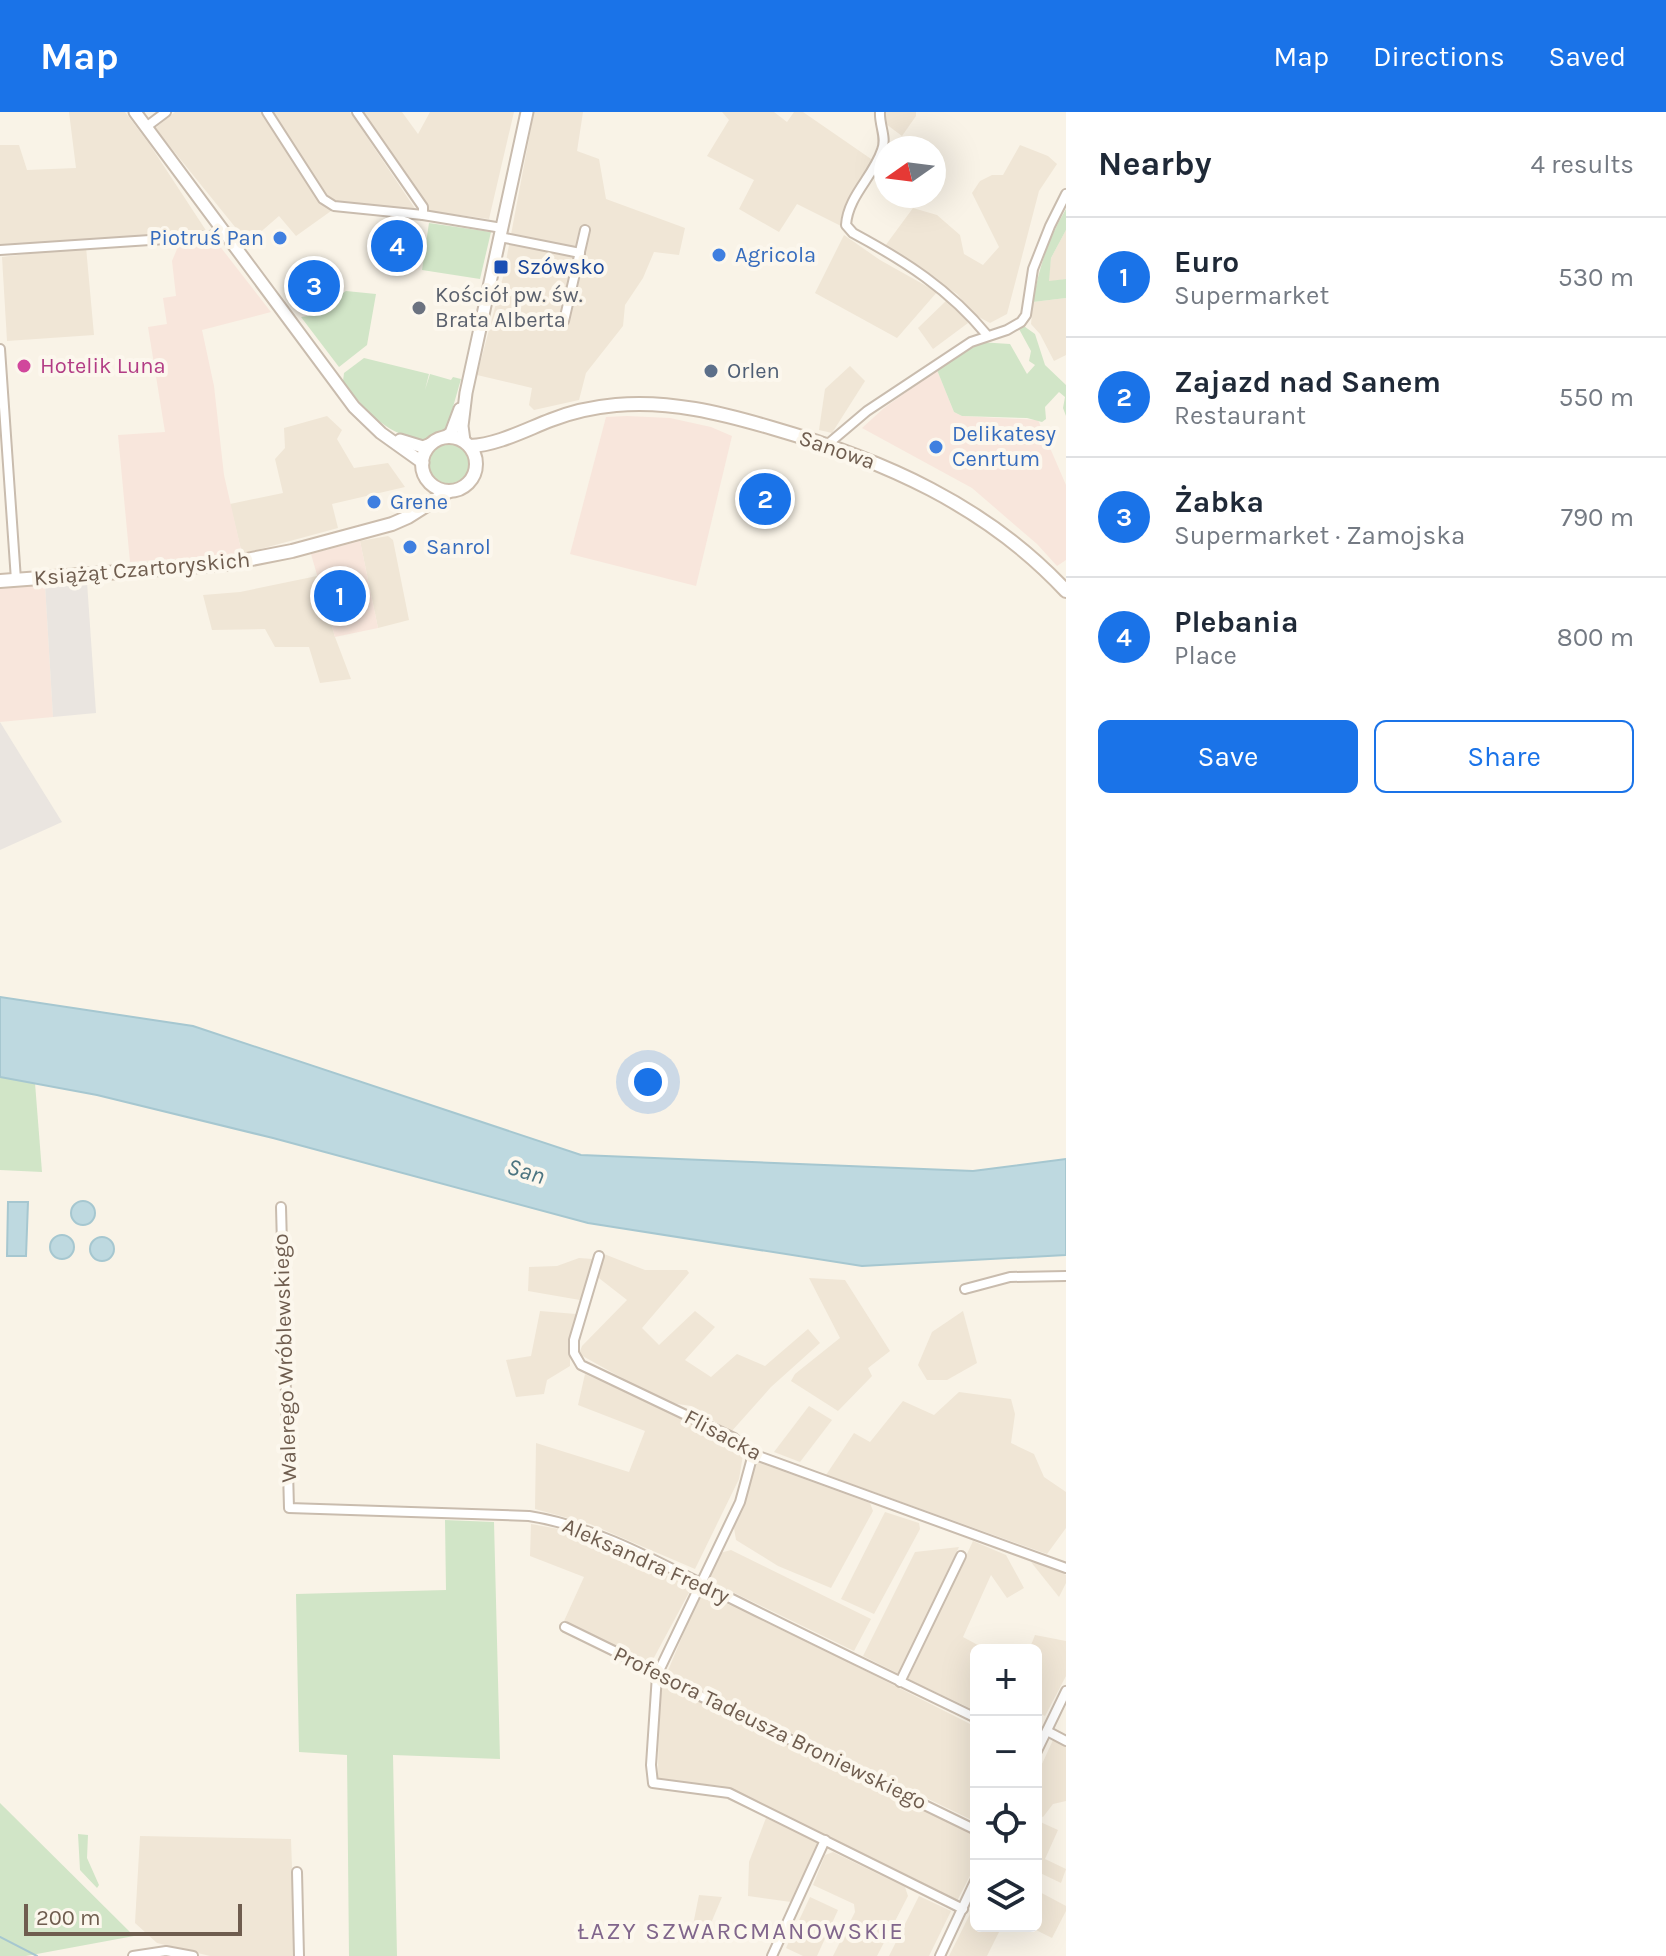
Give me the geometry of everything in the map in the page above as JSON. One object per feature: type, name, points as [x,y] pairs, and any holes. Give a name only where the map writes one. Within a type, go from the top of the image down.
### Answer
[{"type":"main road","name":"Sanowa","points":[[519,433],[572,414],[616,405],[671,405],[733,416],[828,444],[909,476],[1008,539],[1066,591]]},
{"type":"main road","points":[[419,510],[428,494],[423,463],[431,444],[445,437],[467,444],[519,433]]},
{"type":"main road","points":[[428,480],[438,488],[449,491],[464,486],[487,452],[519,433]]},
{"type":"main road","points":[[467,444],[476,464]]},
{"type":"main road","name":"Książąt Czartoryskich","points":[[0,581],[218,565],[259,559],[384,527],[403,520],[449,491]]},
{"type":"street","points":[[135,112],[354,407],[381,433],[423,463]]},
{"type":"street","points":[[146,127],[166,112]]},
{"type":"street","points":[[267,112],[323,199],[334,206],[423,215],[580,253]]},
{"type":"street","points":[[357,112],[423,207],[423,215]]},
{"type":"street","points":[[467,444],[462,426],[466,393],[527,112]]},
{"type":"street","points":[[880,112],[884,142],[881,153],[847,209],[846,225],[859,237],[928,278],[963,307],[987,335]]},
{"type":"street","points":[[828,444],[867,411],[971,342],[1007,330],[1026,315],[1033,269],[1066,194]]},
{"type":"street","points":[[564,321],[585,230]]},
{"type":"street","points":[[0,250],[210,236],[224,232]]},
{"type":"street","points":[[0,349],[5,492],[16,580]]},
{"type":"street","points":[[445,437],[451,433],[466,393]]},
{"type":"street","points":[[381,433],[416,446],[431,444]]},
{"type":"street","name":"Walerego Wróblewskiego","points":[[281,1207],[289,1508]]},
{"type":"street","name":"Flisacka","points":[[599,1256],[574,1340],[574,1353],[581,1365],[734,1438],[753,1454],[1066,1568]]},
{"type":"street","points":[[965,1289],[1010,1277],[1066,1276]]},
{"type":"street","points":[[753,1454],[740,1502],[657,1675],[651,1765],[653,1783],[729,1793],[963,1909]]},
{"type":"street","name":"Aleksandra Fredry","points":[[289,1508],[543,1518],[584,1530],[701,1583],[972,1716]]},
{"type":"street","points":[[900,1682],[961,1556]]},
{"type":"street","name":"Profesora Tadeusza Broniewskiego","points":[[565,1627],[970,1827]]},
{"type":"street","points":[[1042,1740],[1066,1691]]},
{"type":"street","points":[[1047,1731],[1066,1741]]},
{"type":"street","points":[[772,1956],[825,1840]]},
{"type":"street","points":[[297,1872],[299,1956]]},
{"type":"street","points":[[940,1956],[970,1893]]},
{"type":"street","points":[[133,1956],[166,1951],[193,1956]]},
{"type":"shaded area","points":[[69,112],[125,112],[207,232],[0,245],[0,145],[19,145],[27,170],[76,168]]},
{"type":"shaded area","points":[[175,112],[350,112],[416,210],[331,211],[296,236],[279,216],[248,243],[155,128]]},
{"type":"shaded area","points":[[362,112],[402,112],[418,134],[430,112],[514,112],[489,219],[429,211]]},
{"type":"shaded area","points":[[534,112],[583,112],[577,151],[599,159],[606,199],[685,228],[679,255],[654,252],[643,278],[625,305],[623,326],[586,373],[579,400],[534,410],[529,405],[532,388],[477,375],[503,277]]},
{"type":"shaded area","points":[[722,112],[774,112],[787,122],[794,112],[803,112],[874,161],[843,227],[797,204],[779,232],[739,209],[754,180],[707,156],[729,120]]},
{"type":"shaded area","points":[[886,112],[916,112],[902,136],[886,124]]},
{"type":"shaded area","points":[[1020,145],[1048,156],[1057,164],[1039,191],[1007,314],[990,323],[975,315],[957,294],[885,246],[913,208],[937,215],[960,235],[964,254],[983,265],[999,247],[972,193],[980,181],[992,175],[1003,175]]},
{"type":"shaded area","points":[[1066,230],[1066,279],[1048,282],[1051,258]]},
{"type":"shaded area","points":[[844,235],[880,260],[937,292],[897,338],[815,293]]},
{"type":"shaded area","points":[[215,240],[271,312],[202,330],[214,386],[224,475],[242,554],[130,562],[118,435],[165,432],[148,327],[167,324],[163,298],[176,296],[172,261],[180,242]]},
{"type":"shaded area","points":[[86,247],[94,335],[7,341],[2,257]]},
{"type":"shaded area","points":[[1066,298],[1066,355],[1054,361],[1031,324],[1033,302]]},
{"type":"shaded area","points":[[947,300],[958,308],[968,323],[933,349],[918,328]]},
{"type":"shaded area","points":[[850,366],[865,381],[832,433],[819,430],[825,389]]},
{"type":"shaded area","points":[[937,370],[954,412],[962,416],[1038,420],[1066,485],[1066,560],[1057,566],[1037,544],[972,488],[862,428]]},
{"type":"shaded area","points":[[327,416],[342,430],[337,439],[354,468],[388,463],[405,487],[332,504],[338,528],[242,554],[230,504],[283,493],[275,459],[285,448],[284,428]]},
{"type":"shaded area","points":[[606,417],[670,418],[711,427],[732,436],[696,586],[570,554]]},
{"type":"shaded area","points":[[388,536],[393,540],[409,620],[378,628],[360,541]]},
{"type":"shaded area","points":[[360,541],[378,628],[335,637],[311,554]]},
{"type":"shaded area","points":[[317,576],[351,679],[320,683],[309,647],[275,647],[265,629],[212,630],[203,595],[240,592]]},
{"type":"shaded area","points":[[87,582],[96,713],[53,717],[45,584]]},
{"type":"shaded area","points":[[45,584],[53,717],[0,722],[0,588]]},
{"type":"shaded area","points":[[0,722],[62,822],[0,850]]},
{"type":"shaded area","points":[[604,1254],[645,1270],[687,1270],[689,1273],[642,1328],[659,1345],[695,1311],[715,1327],[685,1360],[711,1377],[737,1354],[765,1366],[808,1329],[820,1343],[771,1387],[731,1432],[691,1406],[665,1402],[579,1354],[582,1346],[627,1300],[595,1275]]},
{"type":"shaded area","points":[[579,1258],[593,1259],[585,1295],[580,1300],[528,1291],[529,1267],[557,1266]]},
{"type":"shaded area","points":[[809,1278],[845,1280],[890,1351],[868,1368],[872,1376],[838,1411],[791,1381],[795,1374],[840,1338]]},
{"type":"shaded area","points":[[540,1311],[576,1314],[570,1342],[570,1366],[547,1380],[544,1394],[516,1397],[506,1360],[531,1356]]},
{"type":"shaded area","points":[[963,1311],[977,1363],[947,1380],[927,1380],[918,1365],[932,1332]]},
{"type":"shaded area","points":[[585,1374],[723,1436],[743,1455],[739,1479],[695,1569],[590,1524],[535,1509],[536,1443],[629,1472],[645,1431],[578,1405]]},
{"type":"shaded area","points":[[959,1392],[1011,1399],[1015,1414],[1011,1443],[1034,1454],[1044,1477],[1066,1492],[1066,1528],[1047,1554],[826,1475],[854,1433],[870,1442],[903,1401],[934,1415]]},
{"type":"shaded area","points":[[809,1406],[832,1420],[800,1462],[774,1452]]},
{"type":"shaded area","points":[[757,1462],[870,1503],[873,1511],[831,1588],[778,1566],[736,1540],[734,1528]]},
{"type":"shaded area","points":[[885,1512],[919,1523],[920,1529],[874,1614],[841,1599]]},
{"type":"shaded area","points":[[531,1524],[570,1531],[692,1587],[650,1665],[564,1621],[584,1577],[530,1556]]},
{"type":"shaded area","points":[[973,1541],[1006,1555],[1024,1588],[1007,1598],[991,1575],[963,1637],[976,1644],[970,1644],[970,1708],[908,1679]]},
{"type":"shaded area","points":[[959,1547],[899,1674],[863,1656],[915,1552]]},
{"type":"shaded area","points":[[731,1550],[871,1619],[854,1651],[712,1582],[710,1576],[720,1553]]},
{"type":"shaded area","points":[[1031,1562],[1049,1566],[1066,1575],[1066,1583],[1059,1597]]},
{"type":"shaded area","points":[[701,1591],[970,1724],[970,1819],[667,1673]]},
{"type":"shaded area","points":[[1035,1635],[1066,1641],[1066,1676],[1045,1716],[1042,1715],[1042,1644],[1031,1644]]},
{"type":"shaded area","points":[[659,1680],[970,1832],[970,1876],[957,1901],[722,1786],[658,1779]]},
{"type":"shaded area","points":[[1053,1740],[1066,1746],[1066,1801],[1053,1804],[1043,1817],[1042,1817],[1042,1764]]},
{"type":"shaded area","points":[[766,1818],[816,1840],[819,1845],[791,1902],[748,1896],[749,1862]]},
{"type":"shaded area","points":[[1042,1823],[1058,1830],[1045,1859],[1066,1869],[1061,1883],[1042,1874]]},
{"type":"shaded area","points":[[140,1836],[291,1839],[295,1956],[210,1956],[157,1943],[135,1923]]},
{"type":"shaded area","points":[[833,1852],[905,1887],[908,1896],[877,1956],[833,1956],[855,1912],[854,1904],[813,1885],[825,1855]]},
{"type":"shaded area","points":[[1042,1893],[1066,1906],[1052,1938],[1040,1932]]},
{"type":"shaded area","points":[[699,1895],[722,1897],[706,1935],[692,1930]]},
{"type":"shaded area","points":[[919,1896],[951,1911],[929,1956],[889,1956]]},
{"type":"shaded area","points":[[810,1897],[838,1910],[817,1956],[803,1956],[786,1948]]},
{"type":"shaded area","points":[[970,1914],[970,1932],[999,1932],[987,1956],[949,1956]]},
{"type":"green space","points":[[1066,209],[1066,230],[1051,258],[1049,281],[1066,279],[1066,298],[1033,302],[1045,254]]},
{"type":"green space","points":[[429,223],[491,232],[480,279],[422,270]]},
{"type":"green space","points":[[346,291],[376,294],[367,345],[339,367],[301,317],[308,316]]},
{"type":"green space","points":[[1021,324],[1035,334],[1045,365],[1066,385],[1066,416],[1063,408],[1065,397],[1059,392],[1045,407],[1046,419],[1042,422],[1027,418],[962,416],[954,412],[937,370],[979,342],[1010,344],[1027,374],[1035,365],[1029,361],[1031,351],[1019,329]]},
{"type":"green space","points":[[364,358],[429,374],[425,390],[430,374],[451,380],[453,377],[461,379],[447,428],[420,441],[376,419],[343,381],[344,373]]},
{"type":"green space","points":[[450,442],[465,448],[471,463],[465,478],[450,484],[435,478],[429,463],[435,448]]},
{"type":"green space","points":[[0,1077],[35,1083],[42,1172],[0,1170]]},
{"type":"green space","points":[[445,1520],[494,1522],[500,1759],[393,1755],[397,1956],[349,1956],[347,1755],[299,1752],[296,1594],[446,1590]]},
{"type":"green space","points":[[0,1803],[134,1936],[26,1956],[0,1956]]},
{"type":"green space","points":[[78,1834],[88,1835],[87,1858],[99,1885],[97,1888],[80,1870]]},
{"type":"water","name":"San","points":[[0,997],[193,1026],[581,1155],[973,1171],[1066,1159],[1066,1255],[862,1266],[588,1223],[273,1138],[97,1095],[0,1077]]},
{"type":"water","points":[[83,1201],[92,1204],[95,1213],[92,1222],[83,1225],[74,1222],[71,1213],[74,1204]]},
{"type":"water","points":[[8,1202],[28,1202],[26,1256],[7,1256]]},
{"type":"water","points":[[62,1235],[71,1238],[74,1247],[71,1256],[62,1259],[53,1256],[50,1247],[53,1238]]},
{"type":"water","points":[[102,1237],[111,1240],[114,1249],[111,1258],[102,1261],[93,1258],[90,1249],[93,1240]]},
{"type":"waterway","points":[[0,1937],[37,1956]]},
{"type":"place","name":"Piotruś Pan","points":[[280,238]]},
{"type":"place","name":"Plebania","points":[[397,246]]},
{"type":"place","name":"Agricola","points":[[719,255]]},
{"type":"place","name":"Szówsko","points":[[501,267]]},
{"type":"place","name":"Żabka","points":[[314,286]]},
{"type":"place","name":"Kościół pw. św. Brata Alberta","points":[[419,308]]},
{"type":"place","name":"Hotelik Luna","points":[[24,366]]},
{"type":"place","name":"Orlen","points":[[711,371]]},
{"type":"place","name":"Delikatesy Cenrtum","points":[[936,447]]},
{"type":"place","name":"Zajazd nad Sanem","points":[[765,499]]},
{"type":"place","name":"Grene","points":[[374,502]]},
{"type":"place","name":"Sanrol","points":[[410,547]]},
{"type":"place","name":"Euro","points":[[340,596]]},
{"type":"district","name":"ŁAZY SZWARCMANOWSKIE","points":[[741,1931]]}]
